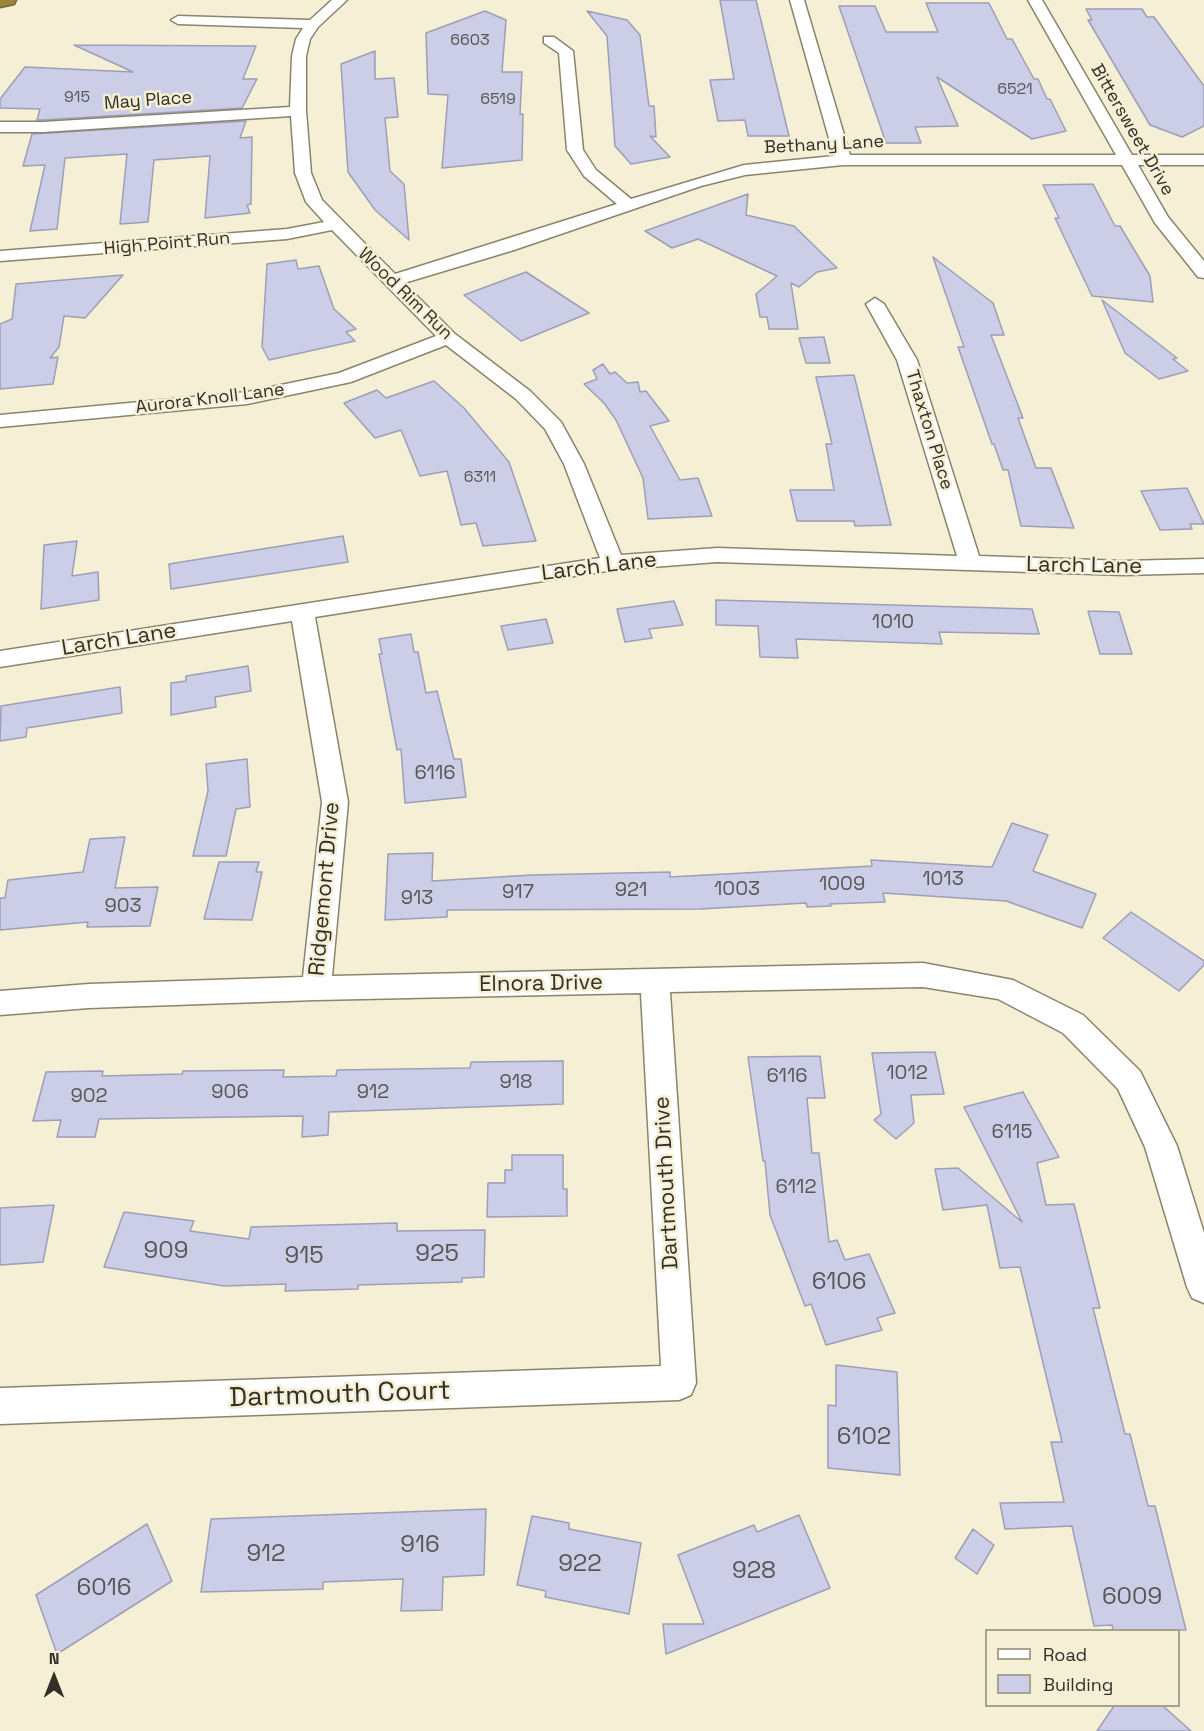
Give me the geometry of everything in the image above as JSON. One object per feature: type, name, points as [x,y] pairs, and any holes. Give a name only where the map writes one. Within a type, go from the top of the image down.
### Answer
[{"type":"highway","points":[[0,2],[8,0]]},
{"type":"street","name":"Wood Rim Run","points":[[340,0],[313,24],[303,39],[299,56],[298,111],[303,173],[314,202],[334,225],[448,338],[523,395],[554,426],[573,464],[613,563]]},
{"type":"street","points":[[797,0],[843,160]]},
{"type":"street","name":"Bittersweet Drive","points":[[1035,0],[1161,219],[1204,273]]},
{"type":"street","points":[[178,20],[313,24]]},
{"type":"street","points":[[549,40],[566,51],[575,150],[590,173],[628,205]]},
{"type":"street","name":"May Place","points":[[0,127],[43,127],[298,111]]},
{"type":"street","name":"Bethany Lane","points":[[392,281],[744,170],[843,160],[1204,160]]},
{"type":"street","name":"High Point Run","points":[[0,256],[287,234],[334,225]]},
{"type":"street","name":"Thaxton Place","points":[[875,304],[907,360],[970,563]]},
{"type":"street","name":"Aurora Knoll Lane","points":[[0,421],[247,398],[344,378],[448,338]]},
{"type":"street","name":"Larch Lane","points":[[0,659],[613,563],[717,555],[1124,568],[1204,566]]},
{"type":"street","name":"Ridgemont Drive","points":[[302,612],[335,802],[316,988]]},
{"type":"street","name":"Elnora Drive","points":[[0,1003],[89,996],[316,988],[923,975],[1003,988],[1073,1024],[1129,1080],[1161,1146],[1204,1287]]},
{"type":"street","name":"Dartmouth Drive","points":[[655,982],[679,1383]]},
{"type":"street","name":"Dartmouth Court","points":[[0,1406],[679,1383]]},
{"type":"building","points":[[720,0],[756,0],[789,136],[748,136],[745,120],[718,121],[710,80],[734,79]]},
{"type":"building","points":[[926,3],[989,3],[1007,39],[1012,39],[1034,79],[1038,79],[1066,131],[1032,139],[937,77],[958,126],[915,127],[921,143],[886,143],[839,6],[875,6],[886,32],[938,32]]},
{"type":"building","points":[[1086,9],[1142,9],[1147,17],[1154,17],[1204,86],[1204,126],[1182,137],[1150,125],[1088,20],[1092,20]]},
{"type":"building","points":[[485,11],[506,20],[502,72],[522,72],[520,114],[523,114],[522,160],[442,168],[448,95],[428,94],[426,33]]},
{"type":"building","points":[[587,11],[627,20],[640,35],[649,106],[654,106],[656,137],[650,136],[670,157],[631,164],[615,146],[607,36]]},
{"type":"building","points":[[74,45],[256,46],[243,79],[257,79],[242,108],[37,120],[40,109],[0,108],[0,99],[25,67],[133,72]]},
{"type":"building","points":[[375,51],[375,79],[394,78],[398,117],[385,118],[390,171],[404,184],[409,240],[375,210],[348,172],[341,64]]},
{"type":"building","points":[[246,121],[240,138],[252,137],[251,204],[247,205],[250,213],[205,218],[210,156],[154,160],[148,222],[120,224],[127,154],[65,158],[57,229],[30,231],[45,165],[23,166],[32,134]]},
{"type":"building","points":[[1093,184],[1115,226],[1120,226],[1150,276],[1153,302],[1092,296],[1055,218],[1059,218],[1043,185]]},
{"type":"building","points":[[748,194],[746,215],[794,226],[837,268],[817,272],[799,287],[791,283],[798,329],[769,329],[767,317],[760,317],[756,294],[777,276],[698,239],[672,248],[645,231]]},
{"type":"building","points":[[933,257],[993,303],[1004,335],[991,335],[1023,418],[1018,418],[1036,468],[1051,468],[1074,528],[1021,526],[1008,470],[1003,470],[994,444],[992,444],[958,347],[964,347]]},
{"type":"building","points":[[296,260],[298,269],[319,266],[334,309],[356,329],[346,332],[355,341],[269,360],[262,347],[267,264]]},
{"type":"building","points":[[526,272],[589,313],[521,341],[464,295]]},
{"type":"building","points":[[123,275],[85,318],[64,316],[59,347],[50,358],[58,357],[53,384],[0,389],[0,324],[12,319],[16,284]]},
{"type":"building","points":[[1102,300],[1177,358],[1173,359],[1188,371],[1159,379],[1125,353]]},
{"type":"building","points":[[824,337],[830,363],[806,363],[799,338]]},
{"type":"building","points":[[603,364],[610,374],[615,372],[627,383],[638,382],[640,392],[646,391],[669,421],[650,426],[680,480],[698,478],[712,516],[648,519],[643,478],[616,420],[604,403],[584,384],[597,379],[593,370]]},
{"type":"building","points":[[854,375],[891,525],[855,526],[854,521],[797,521],[790,490],[834,490],[826,444],[832,444],[816,377]]},
{"type":"building","points":[[434,381],[464,408],[509,462],[536,541],[483,546],[476,523],[461,525],[447,471],[420,476],[401,430],[375,438],[344,403],[377,390],[386,398]]},
{"type":"building","points":[[1187,488],[1204,524],[1190,524],[1192,529],[1160,530],[1141,491]]},
{"type":"building","points":[[343,536],[348,562],[171,589],[169,564]]},
{"type":"building","points":[[77,541],[72,576],[98,572],[99,600],[41,609],[44,545]]},
{"type":"building","points":[[716,600],[1032,609],[1039,634],[939,632],[942,644],[796,639],[798,658],[760,657],[758,626],[716,625]]},
{"type":"building","points":[[674,601],[683,625],[649,629],[652,638],[625,642],[617,609]]},
{"type":"building","points":[[1088,611],[1119,612],[1132,654],[1100,654]]},
{"type":"building","points":[[546,619],[553,643],[508,650],[501,626]]},
{"type":"building","points":[[411,634],[414,652],[418,652],[426,693],[437,691],[454,759],[461,759],[466,797],[405,803],[401,749],[397,750],[379,654],[382,654],[379,639]]},
{"type":"building","points":[[248,666],[251,691],[215,697],[216,707],[171,715],[171,683],[186,681],[186,676]]},
{"type":"building","points":[[120,687],[122,713],[27,728],[26,737],[0,741],[1,706]]},
{"type":"building","points":[[247,759],[250,807],[236,809],[226,856],[193,856],[208,791],[206,764]]},
{"type":"building","points":[[1012,823],[1048,835],[1033,871],[1096,894],[1082,928],[1006,901],[883,893],[885,902],[830,904],[831,906],[807,907],[806,903],[700,909],[447,910],[447,917],[385,920],[388,854],[433,853],[432,881],[532,875],[670,872],[670,877],[872,866],[871,860],[992,867]]},
{"type":"building","points":[[125,837],[115,888],[158,887],[150,926],[87,927],[88,922],[0,930],[0,898],[5,898],[8,880],[83,872],[90,839]]},
{"type":"building","points":[[219,862],[259,862],[256,872],[262,872],[252,920],[204,919]]},
{"type":"building","points":[[1131,912],[1204,961],[1204,965],[1179,991],[1103,938]]},
{"type":"building","points":[[935,1052],[944,1094],[911,1095],[914,1123],[896,1139],[874,1120],[881,1114],[872,1053]]},
{"type":"building","points":[[820,1056],[825,1098],[807,1098],[812,1153],[819,1153],[829,1242],[837,1240],[845,1260],[869,1254],[895,1313],[877,1318],[882,1330],[826,1345],[811,1304],[805,1306],[770,1215],[765,1161],[763,1161],[748,1057]]},
{"type":"building","points":[[563,1061],[563,1104],[329,1112],[328,1135],[302,1137],[303,1116],[99,1119],[95,1137],[57,1137],[61,1120],[33,1121],[46,1072],[103,1071],[102,1076],[182,1074],[183,1071],[284,1070],[283,1077],[336,1076],[337,1070],[470,1068],[471,1062]]},
{"type":"building","points":[[1023,1092],[1059,1157],[1037,1163],[1046,1205],[1074,1204],[1100,1308],[1093,1308],[1125,1434],[1130,1434],[1148,1506],[1155,1506],[1186,1630],[1113,1629],[1112,1625],[1094,1626],[1072,1526],[1005,1529],[1000,1503],[1064,1502],[1051,1442],[1062,1442],[1020,1267],[1000,1268],[987,1205],[943,1210],[935,1169],[958,1168],[1022,1222],[964,1107]]},
{"type":"building","points":[[512,1155],[563,1155],[563,1189],[567,1189],[567,1216],[487,1217],[488,1183],[505,1183],[505,1170],[512,1170]]},
{"type":"building","points":[[54,1205],[43,1262],[0,1265],[0,1208]]},
{"type":"building","points":[[124,1212],[194,1221],[190,1231],[249,1239],[251,1227],[397,1223],[397,1231],[485,1230],[484,1277],[462,1278],[462,1282],[358,1285],[358,1289],[285,1291],[286,1284],[224,1286],[104,1267]]},
{"type":"building","points":[[836,1365],[897,1372],[900,1475],[828,1468],[828,1405],[836,1406]]},
{"type":"building","points":[[486,1509],[484,1575],[443,1577],[442,1610],[401,1611],[403,1579],[323,1582],[323,1589],[201,1592],[211,1519]]},
{"type":"building","points":[[799,1515],[830,1588],[666,1654],[663,1624],[704,1624],[678,1555],[754,1525],[757,1532]]},
{"type":"building","points":[[532,1516],[569,1523],[569,1529],[641,1543],[629,1614],[545,1597],[546,1591],[517,1585]]},
{"type":"building","points":[[147,1524],[172,1581],[57,1654],[36,1595]]},
{"type":"building","points":[[973,1529],[994,1545],[977,1574],[955,1558]]},
{"type":"building","points":[[1113,1707],[1164,1707],[1191,1731],[1097,1731]]}]
